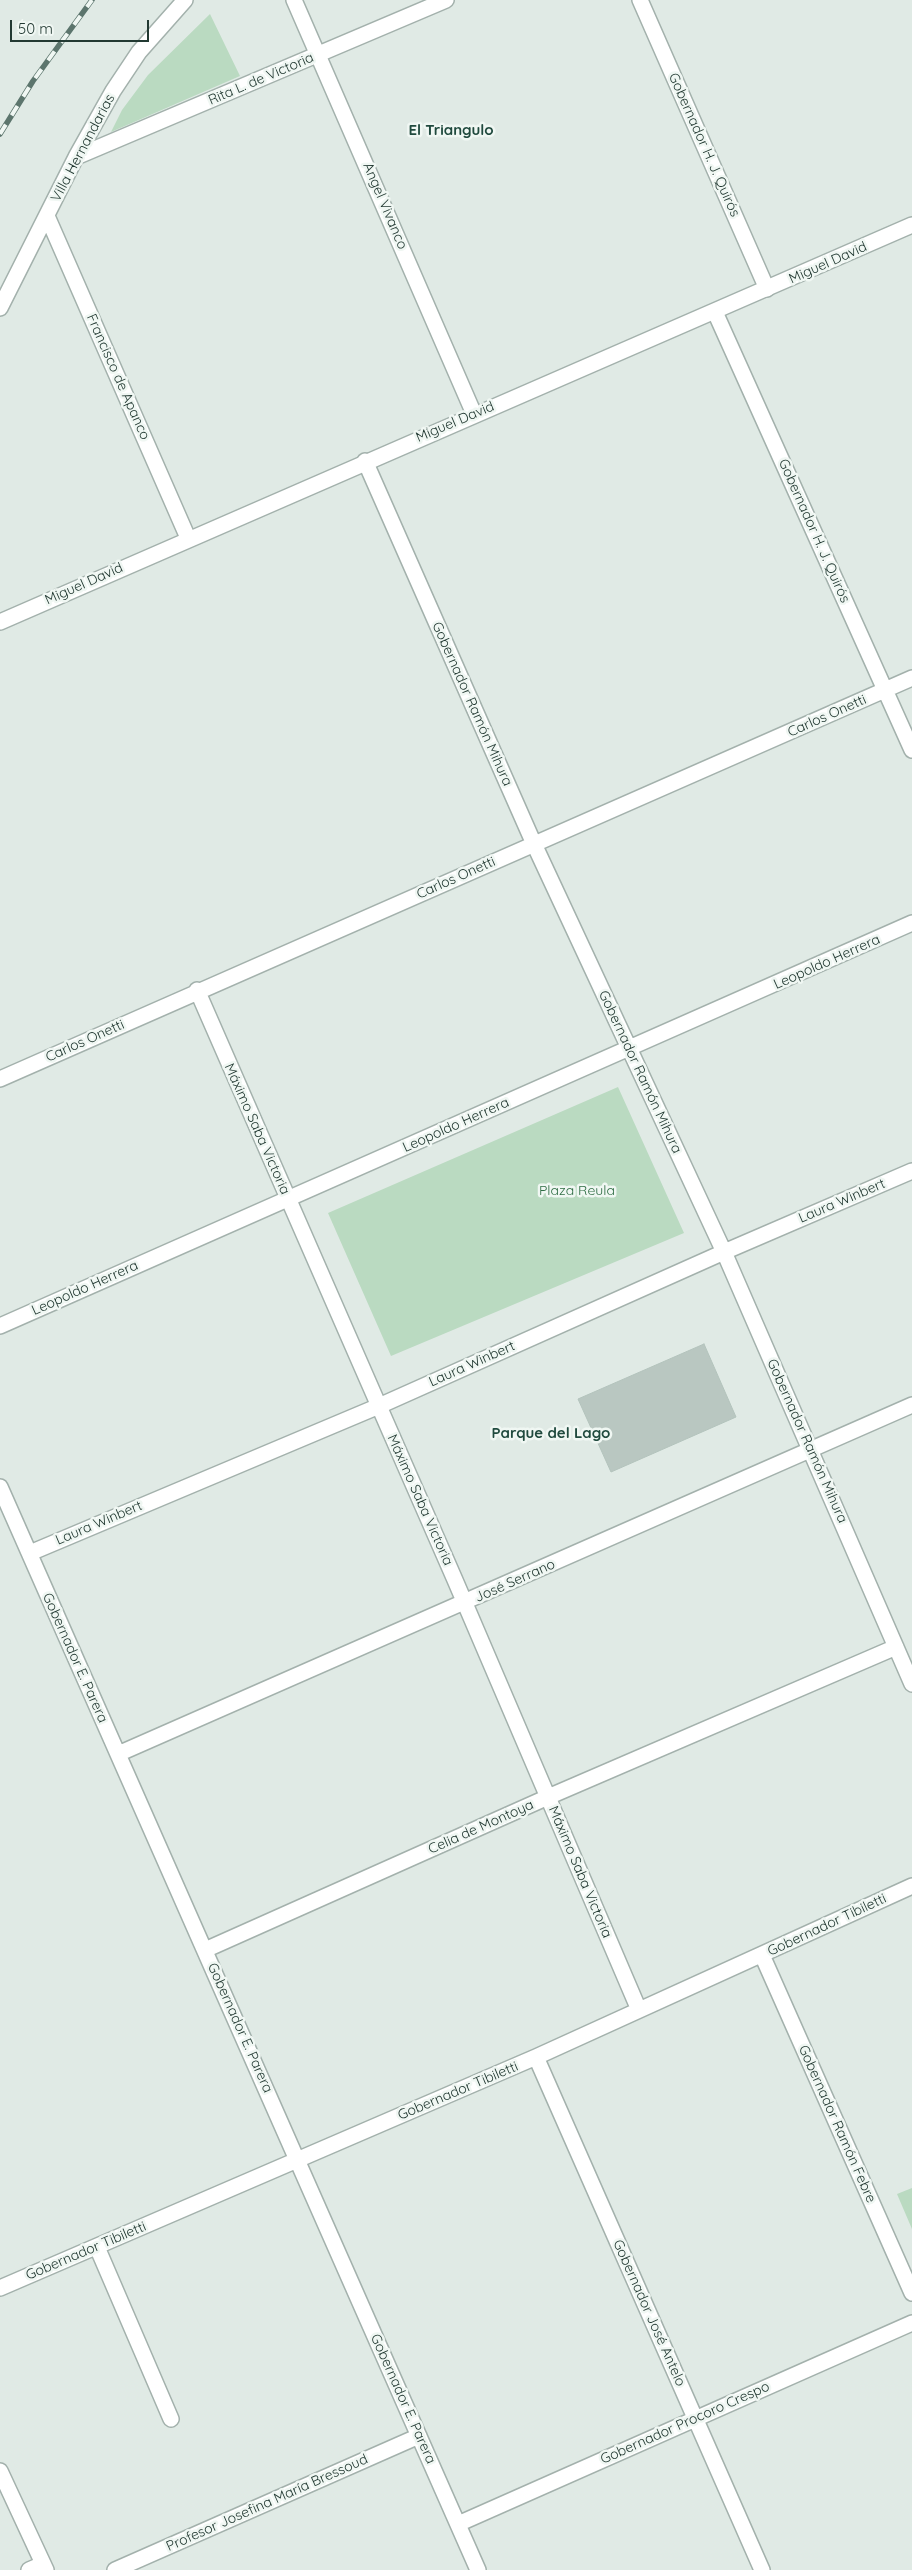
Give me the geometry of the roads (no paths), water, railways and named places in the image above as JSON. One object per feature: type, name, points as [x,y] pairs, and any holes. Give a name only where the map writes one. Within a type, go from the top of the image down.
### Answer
[{"type":"street","name":"Villa Hernandarias","points":[[0,308],[48,216],[76,157],[138,52],[185,0]]},
{"type":"street","name":"Angel Vivanco","points":[[294,0],[474,414]]},
{"type":"street","name":"Rita L. de Victoria","points":[[76,157],[446,0]]},
{"type":"street","name":"Gobernador H. J. Quirós","points":[[640,0],[767,289]]},
{"type":"street","name":"Francisco de Apanco","points":[[48,216],[188,538]]},
{"type":"street","name":"Miguel David","points":[[0,622],[188,538],[715,312],[912,225]]},
{"type":"street","name":"Gobernador H. J. Quirós","points":[[715,312],[912,750]]},
{"type":"street","name":"Gobernador Ramón Mihura","points":[[365,462],[534,844],[724,1252],[912,1684]]},
{"type":"street","name":"Carlos Onetti","points":[[0,1079],[197,990],[912,678]]},
{"type":"street","name":"Leopoldo Herrera","points":[[0,1326],[912,924]]},
{"type":"street","name":"Máximo Saba Victoria","points":[[197,990],[379,1406],[639,2010]]},
{"type":"street","name":"Laura Winbert","points":[[30,1553],[379,1406],[724,1252],[912,1171]]},
{"type":"street","name":"José Serrano","points":[[118,1754],[912,1405]]},
{"type":"street","name":"Gobernador E. Parera","points":[[0,1487],[204,1950],[299,2159],[478,2570]]},
{"type":"street","name":"Celia de Montoya","points":[[204,1950],[548,1797],[896,1647]]},
{"type":"street","name":"Gobernador Tibiletti","points":[[0,2288],[536,2057],[912,1886]]},
{"type":"street","name":"Gobernador Ramón Febre","points":[[762,1955],[912,2292]]},
{"type":"street","name":"Gobernador José Antelo","points":[[536,2057],[762,2570]]},
{"type":"street","points":[[97,2247],[171,2419]]},
{"type":"street","name":"Gobernador Procoro Crespo","points":[[458,2524],[912,2323]]},
{"type":"street","name":"Profesor Josefina María Bressoud","points":[[115,2570],[419,2436]]},
{"type":"street","points":[[0,2471],[44,2567],[29,2570]]},
{"type":"railway","points":[[0,134],[33,81],[92,0]]},
{"type":"district","name":"El Triangulo","points":[[451,130]]},
{"type":"district","name":"Parque del Lago","points":[[551,1433]]},
{"type":"park label","name":"Plaza Reula","points":[[577,1191]]}]
